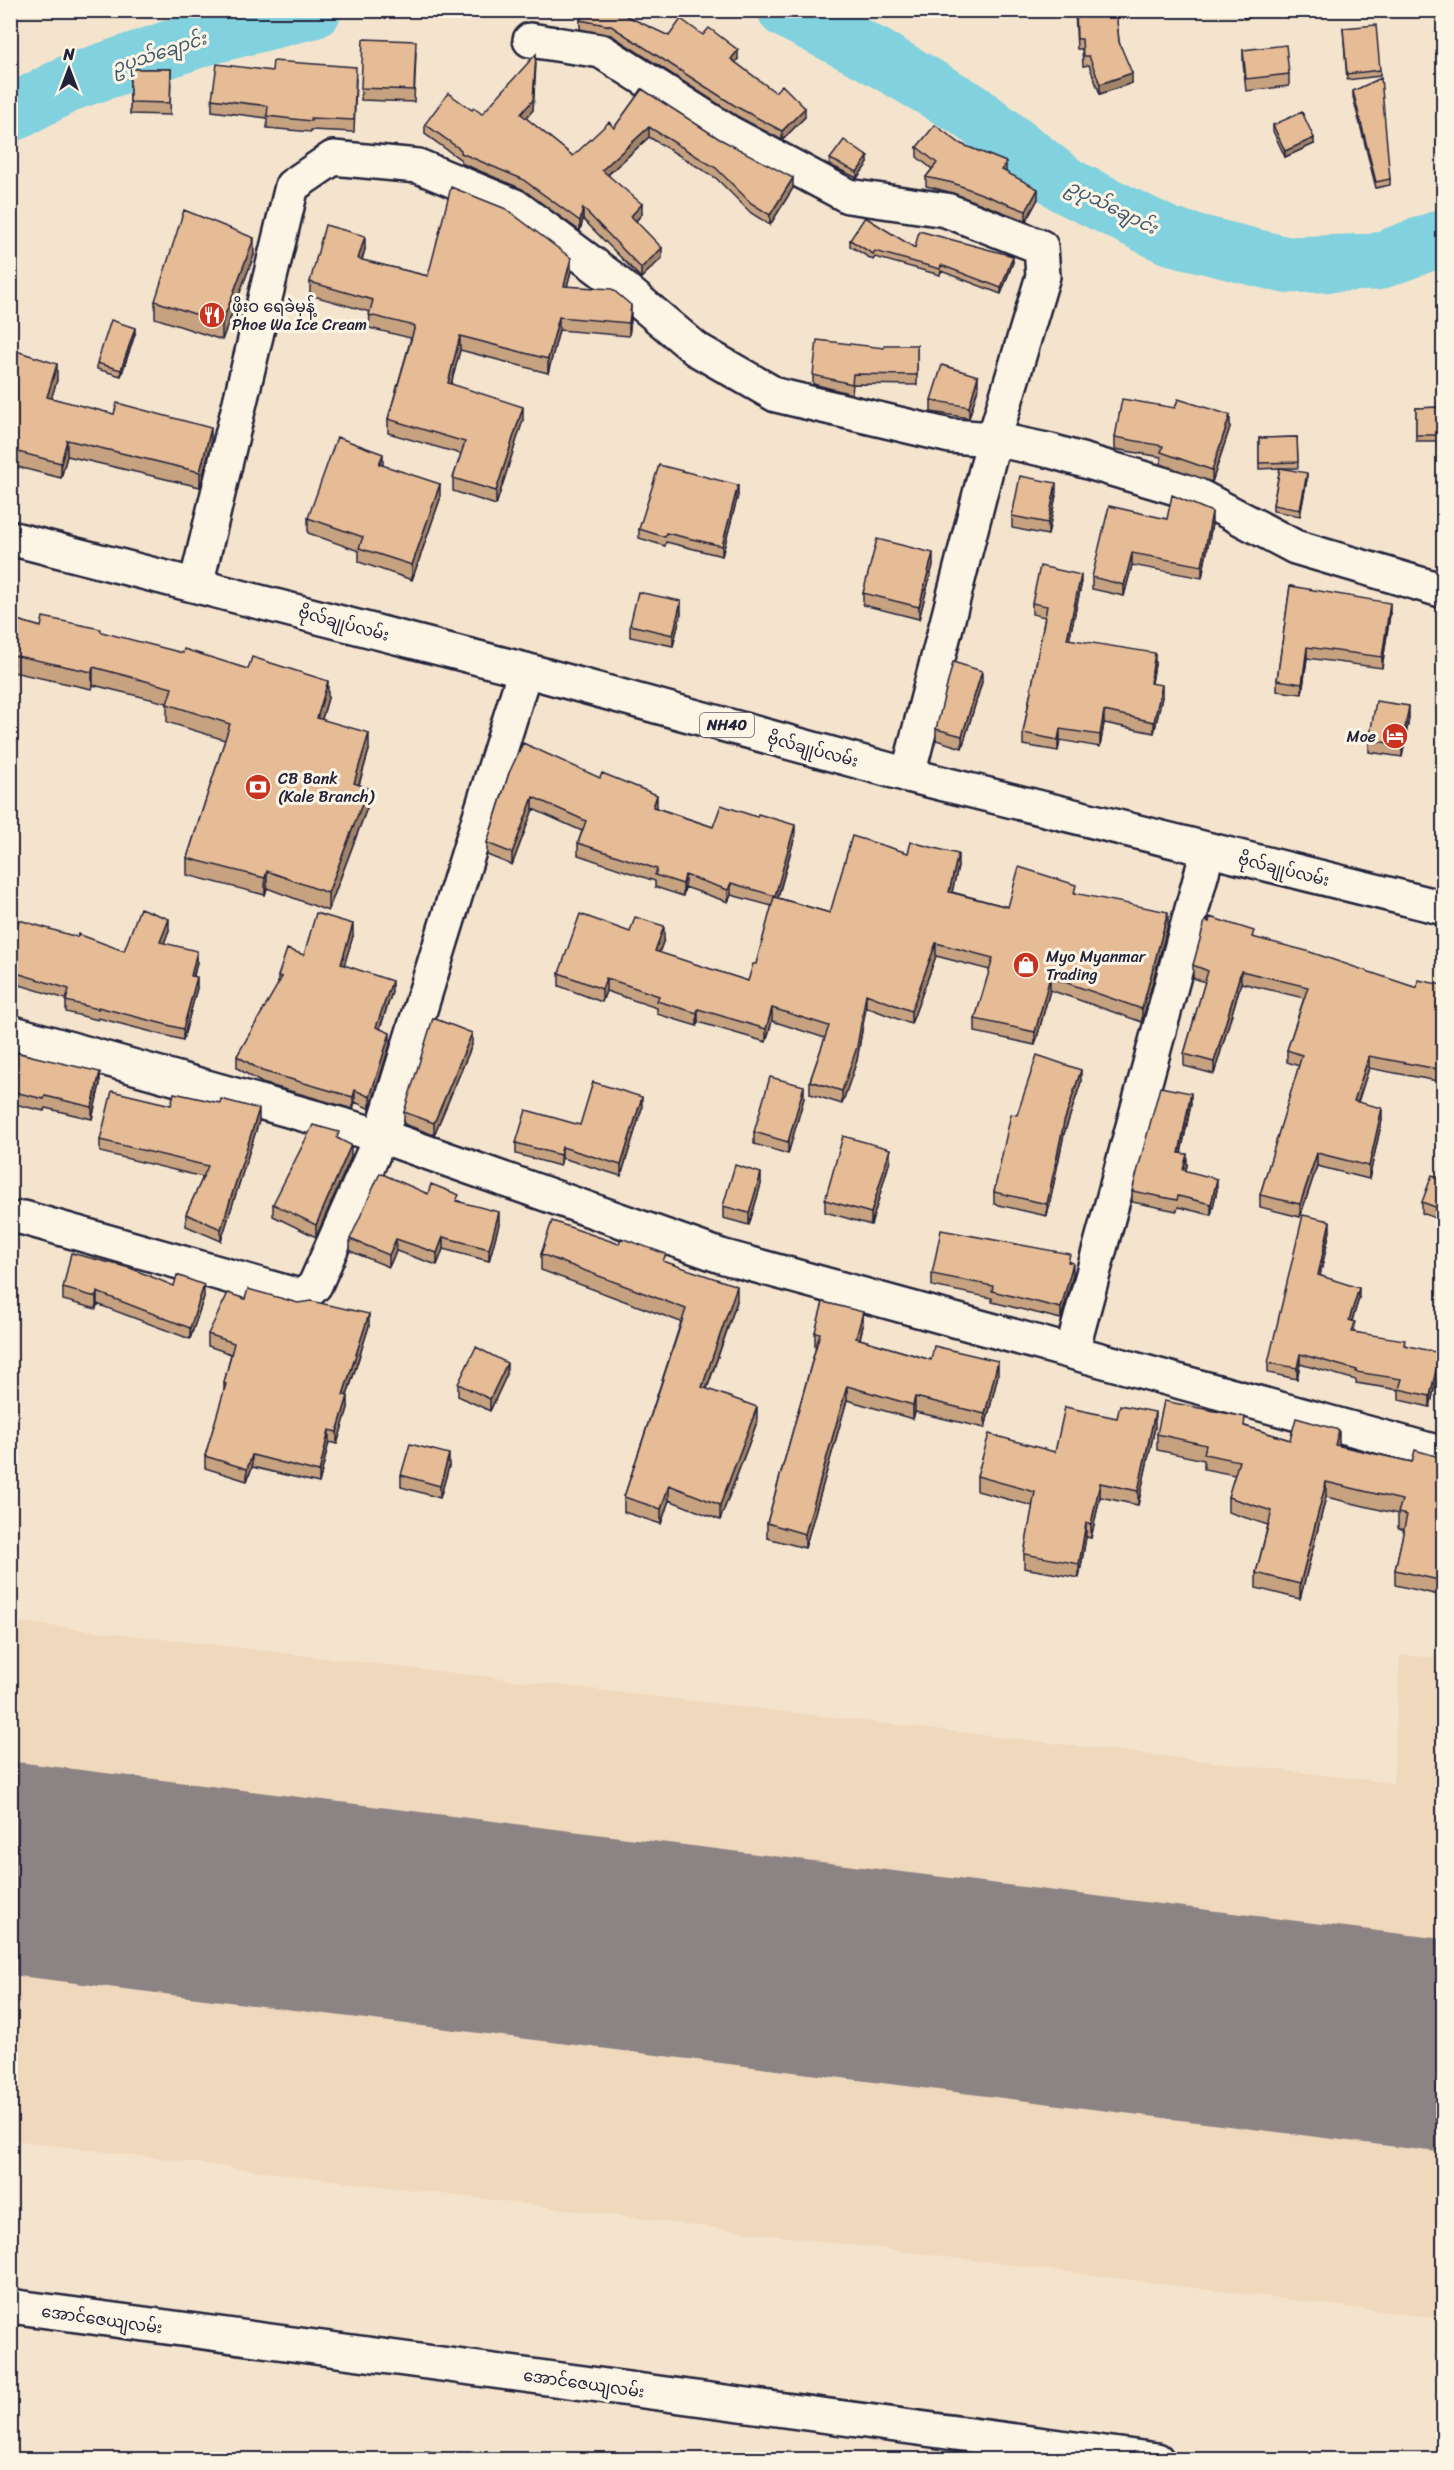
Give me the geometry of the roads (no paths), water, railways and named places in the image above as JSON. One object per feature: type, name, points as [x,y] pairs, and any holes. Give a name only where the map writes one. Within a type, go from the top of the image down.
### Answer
[{"type":"main road","points":[[530,40],[601,51],[728,132],[848,196],[946,210],[1041,247],[1043,276],[994,439],[908,775]]},
{"type":"main road","points":[[196,585],[292,186],[333,158],[418,166],[515,206],[609,276],[696,349],[776,396],[950,436],[994,439],[1051,451],[1193,493],[1295,547],[1443,591]]},
{"type":"main road","name":"ဗိုလ်ချုပ်လမ်း","points":[[10,538],[525,670],[908,775],[1443,908]]},
{"type":"main road","points":[[24,1218],[303,1297],[315,1285],[381,1136],[525,670]]},
{"type":"main road","points":[[1072,1351],[1208,850]]},
{"type":"main road","points":[[10,1032],[381,1136],[721,1257],[1443,1454]]},
{"type":"main road","name":"အောင်ဇေယျလမ်း","points":[[10,2306],[1157,2460]]},
{"type":"waterway","name":"ဥပုသ်ချောင်း","points":[[10,114],[72,82],[205,37],[313,10]]},
{"type":"waterway","name":"ဥပုသ်ချောင်း","points":[[786,10],[872,54],[969,110],[1067,186],[1169,236],[1286,265],[1376,262],[1444,237]]},
{"type":"place","name":"ဖိုးဝ ရေခဲမုန့် Phoe Wa Ice Cream","points":[[212,315]]},
{"type":"place","name":"Moe","points":[[1395,736]]},
{"type":"place","name":"CB Bank (Kale Branch)","points":[[258,787]]},
{"type":"place","name":"Myo Myanmar Trading","points":[[1026,965]]}]
